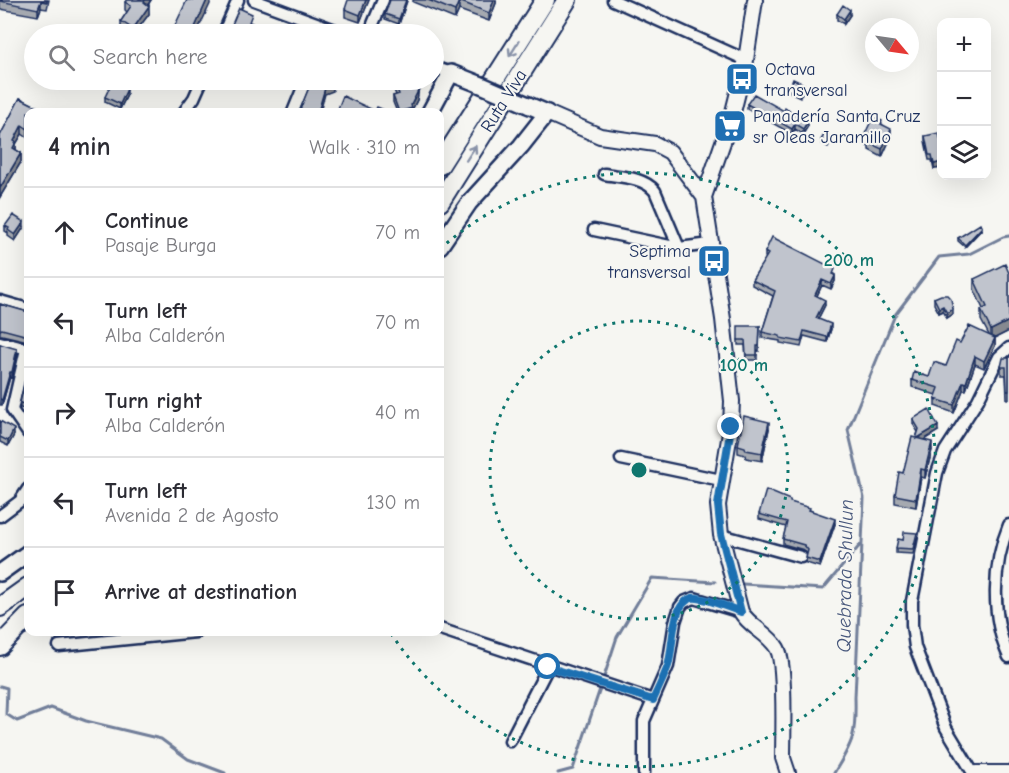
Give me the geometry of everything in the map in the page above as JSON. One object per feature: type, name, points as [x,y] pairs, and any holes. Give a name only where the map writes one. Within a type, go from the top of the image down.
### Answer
[{"type":"highway","name":"Ruta Viva","points":[[444,159],[545,0]]},
{"type":"highway","name":"Ruta Viva","points":[[444,196],[567,0]]},
{"type":"highway","points":[[0,607],[24,590]]},
{"type":"highway","points":[[0,629],[24,613]]},
{"type":"highway","points":[[0,647],[24,621]]},
{"type":"main road","points":[[754,0],[746,60],[732,116],[704,196],[732,401],[731,427],[718,505],[721,534],[741,612],[746,621],[772,640],[778,650],[782,666],[783,758],[789,773]]},
{"type":"main road","points":[[444,86],[451,73],[600,136],[655,144],[670,152],[704,196]]},
{"type":"main road","points":[[432,108],[442,90]]},
{"type":"main road","name":"Ruta Viva","points":[[444,240],[469,203],[521,146],[547,113]]},
{"type":"main road","points":[[0,573],[24,556]]},
{"type":"main road","points":[[0,647],[24,632]]},
{"type":"main road","points":[[974,773],[1009,773]]},
{"type":"street","points":[[227,24],[238,0]]},
{"type":"street","points":[[254,0],[310,24]]},
{"type":"street","points":[[374,24],[383,0]]},
{"type":"street","points":[[613,0],[746,60]]},
{"type":"street","points":[[444,71],[451,73]]},
{"type":"street","points":[[187,108],[198,90]]},
{"type":"street","points":[[295,108],[302,90]]},
{"type":"street","points":[[604,174],[649,184],[655,191],[679,248]]},
{"type":"street","points":[[594,230],[679,248],[711,244]]},
{"type":"street","points":[[0,301],[24,308]]},
{"type":"street","points":[[0,342],[24,348]]},
{"type":"street","points":[[974,773],[946,728],[918,656],[912,625],[912,601],[937,473],[945,450],[978,400],[999,357],[1009,348]]},
{"type":"street","points":[[24,361],[12,410],[24,427]]},
{"type":"street","points":[[621,459],[721,480]]},
{"type":"street","points":[[0,516],[21,501],[24,496]]},
{"type":"street","points":[[1009,525],[1004,537],[998,571],[996,609],[1001,636],[1009,657]]},
{"type":"street","points":[[721,534],[801,557]]},
{"type":"street","points":[[644,773],[643,728],[668,666],[675,622],[680,607],[690,599],[699,598],[741,612]]},
{"type":"street","points":[[444,630],[548,667],[653,700]]},
{"type":"street","points":[[58,646],[157,636]]},
{"type":"street","points":[[510,741],[548,667]]},
{"type":"building","points":[[0,0],[47,0],[47,2],[41,1],[38,9]]},
{"type":"building","points":[[145,0],[144,2],[149,6],[136,24],[126,24],[121,21],[131,6],[125,2]]},
{"type":"building","points":[[187,0],[207,0],[196,24],[176,24]]},
{"type":"building","points":[[348,0],[366,0],[360,15],[345,9]]},
{"type":"building","points":[[390,0],[406,0],[399,19],[385,14]]},
{"type":"building","points":[[428,0],[494,0],[489,13],[459,1],[455,11]]},
{"type":"building","points":[[843,5],[850,10],[844,19],[837,14]]},
{"type":"building","points":[[239,8],[252,14],[249,22],[252,24],[232,24]]},
{"type":"building","points":[[793,79],[804,84],[800,92],[790,87]]},
{"type":"building","points":[[108,90],[127,90],[120,104],[105,97]]},
{"type":"building","points":[[308,90],[324,90],[319,108],[301,108]]},
{"type":"building","points":[[397,90],[417,90],[411,105],[412,108],[398,108],[393,96],[399,94]]},
{"type":"building","points":[[754,94],[808,121],[803,129],[795,124],[792,129],[747,104]]},
{"type":"building","points":[[343,96],[369,108],[338,108]]},
{"type":"building","points":[[20,98],[40,108],[24,108],[24,126],[22,125],[13,148],[21,153],[0,188],[0,136]]},
{"type":"building","points":[[873,117],[891,129],[882,149],[869,143],[871,139],[864,136]]},
{"type":"building","points":[[825,133],[832,138],[828,144],[821,140]]},
{"type":"building","points":[[937,133],[937,163],[934,164],[932,155],[929,155],[925,136]]},
{"type":"building","points":[[13,215],[24,222],[15,235],[5,226]]},
{"type":"building","points":[[980,224],[982,227],[965,245],[958,238]]},
{"type":"building","points":[[772,237],[835,269],[833,274],[835,276],[831,284],[822,280],[815,295],[825,300],[816,318],[831,324],[827,337],[804,331],[801,342],[762,332],[775,291],[752,280],[768,254],[765,252]]},
{"type":"building","points":[[1005,264],[1009,273],[1009,321],[991,330],[981,310],[987,307],[974,279]]},
{"type":"building","points":[[947,295],[951,299],[953,309],[947,313],[943,306],[939,308],[934,298]]},
{"type":"building","points":[[0,304],[24,311],[24,335],[0,330]]},
{"type":"building","points":[[738,326],[760,326],[757,355],[746,355],[745,340],[738,340]]},
{"type":"building","points":[[969,326],[995,338],[984,361],[975,356],[966,383],[963,382],[954,405],[935,399],[939,388],[912,380],[914,372],[929,377],[934,362],[946,366],[956,341],[960,343]]},
{"type":"building","points":[[0,344],[17,349],[2,400],[0,399]]},
{"type":"building","points":[[1003,358],[1009,358],[1009,391],[1007,391],[1006,367],[1001,367]]},
{"type":"building","points":[[24,386],[24,404],[20,403]]},
{"type":"building","points":[[929,409],[938,426],[916,439],[919,429],[913,419]]},
{"type":"building","points":[[744,416],[769,422],[762,453],[746,450],[745,447],[738,445]]},
{"type":"building","points":[[0,421],[14,429],[8,441],[0,437]]},
{"type":"building","points":[[912,437],[932,442],[925,470],[921,469],[916,499],[895,495],[899,472],[903,473]]},
{"type":"building","points":[[766,490],[835,519],[820,562],[806,558],[808,550],[804,545],[783,539],[787,522],[759,514]]},
{"type":"building","points":[[904,532],[917,533],[913,549],[896,548],[898,539],[903,540]]},
{"type":"waterway","name":"Quebrada Shullun","points":[[834,773],[850,745],[855,720],[864,498],[848,430],[895,315],[939,257],[969,254],[1009,236]]},
{"type":"waterway","points":[[743,584],[823,589],[861,544]]},
{"type":"waterway","points":[[603,680],[617,637],[652,578],[715,582]]},
{"type":"waterway","points":[[0,686],[7,688],[6,714],[17,721],[51,708],[86,721],[161,739],[188,759],[225,773]]},
{"type":"waterway","points":[[558,773],[573,769],[601,686]]},
{"type":"place","name":"Octava transversal","points":[[742,79]]},
{"type":"place","name":"Panadería Santa Cruz sr Oleas Jaramillo","points":[[730,126]]},
{"type":"place","name":"Septima transversal","points":[[714,261]]},
{"type":"route","points":[[548,667],[653,700],[668,666],[675,622],[684,602],[699,598],[741,612],[721,534],[718,505],[731,427]]}]
